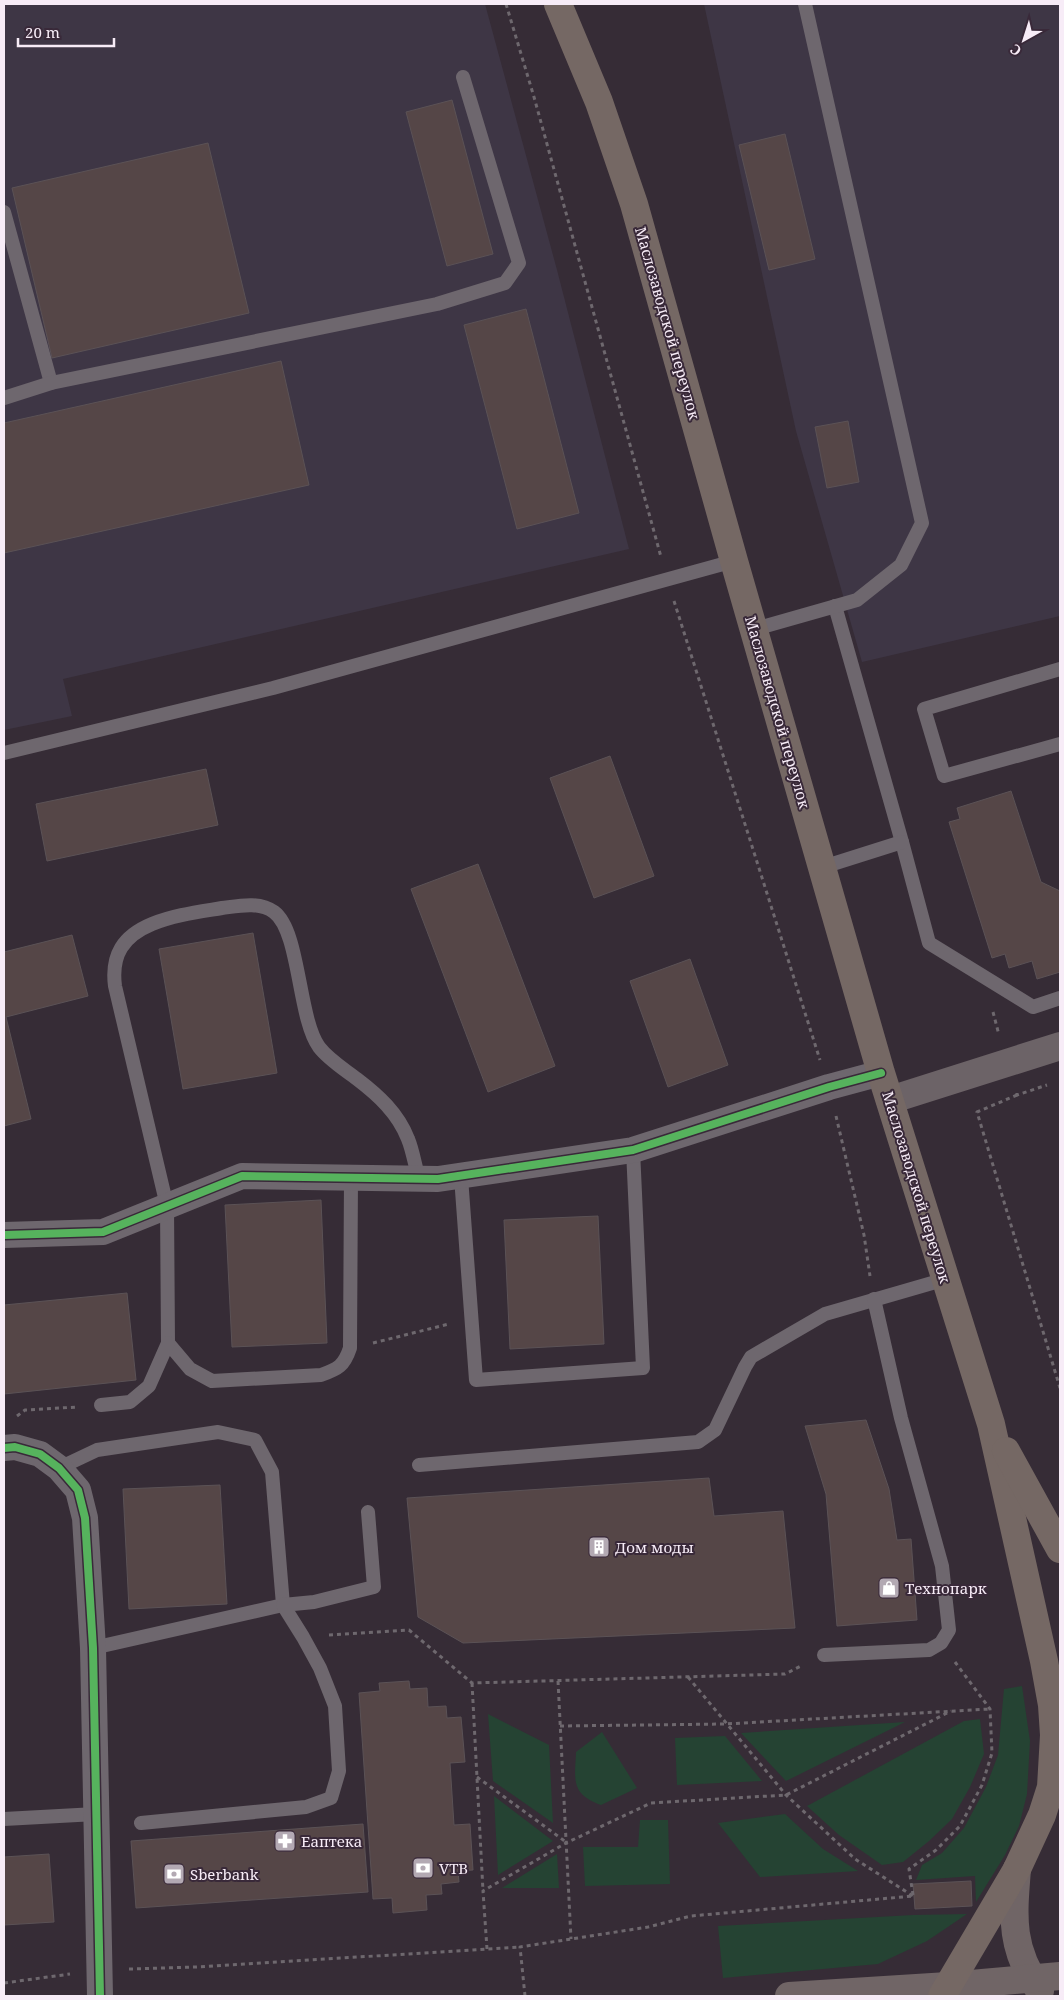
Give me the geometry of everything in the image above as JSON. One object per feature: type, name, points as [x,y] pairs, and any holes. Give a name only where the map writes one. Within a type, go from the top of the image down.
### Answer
[{"type":"highway","name":"Маслозаводской переулок","points":[[558,4],[599,102],[634,204],[881,1073],[991,1424],[1044,1661],[1056,1704],[1051,1788],[1042,1815],[1017,1869],[945,1991]]},
{"type":"highway","name":"Маслозаводской переулок","points":[[991,1424],[1060,1550]]},
{"type":"main road","points":[[1042,1815],[1060,1795]]},
{"type":"main road","points":[[1017,1869],[1013,1913],[1015,1936],[1021,1956],[1037,1987]]},
{"type":"main road","points":[[789,1996],[1037,1987],[1060,1976]]},
{"type":"street","points":[[890,1100],[1060,1046]]},
{"type":"street","points":[[4,1235],[103,1232],[242,1176],[419,1179],[461,1177],[633,1150],[881,1073]]},
{"type":"street","points":[[4,1448],[15,1447],[40,1454],[59,1468],[78,1490],[85,1518],[93,1648],[99,1984]]},
{"type":"lane","points":[[755,629],[857,600],[901,566],[922,523],[805,4]]},
{"type":"lane","points":[[4,398],[51,383],[437,304],[505,283],[519,263],[463,77]]},
{"type":"lane","points":[[4,212],[51,383]]},
{"type":"lane","points":[[4,753],[273,688],[734,561]]},
{"type":"lane","points":[[835,606],[902,842],[928,943],[1032,1007],[1060,998]]},
{"type":"lane","points":[[1060,669],[924,709],[944,776],[1060,744]]},
{"type":"lane","points":[[823,867],[902,842]]},
{"type":"lane","points":[[101,1405],[130,1402],[149,1386],[168,1343],[167,1206],[115,986],[113,970],[119,952],[136,931],[173,916],[247,904],[261,906],[274,912],[288,934],[311,1029],[319,1047],[338,1065],[382,1099],[398,1119],[408,1138],[419,1179]]},
{"type":"lane","points":[[461,1177],[476,1380],[643,1368],[633,1150]]},
{"type":"lane","points":[[168,1343],[190,1370],[212,1381],[321,1375],[334,1371],[345,1362],[350,1348],[352,1178]]},
{"type":"lane","points":[[419,1465],[698,1442],[715,1430],[751,1357],[825,1314],[946,1278]]},
{"type":"lane","points":[[824,1655],[930,1650],[941,1643],[949,1630],[942,1566],[901,1418],[874,1298]]},
{"type":"lane","points":[[59,1468],[97,1450],[218,1432],[254,1440],[272,1472],[283,1605],[320,1668],[335,1706],[338,1771],[331,1798],[306,1807],[141,1823]]},
{"type":"lane","points":[[93,1648],[283,1605],[314,1602],[374,1587],[368,1512]]},
{"type":"lane","points":[[4,1819],[96,1814]]},
{"type":"path","points":[[506,4],[537,106],[667,580],[829,1088],[864,1235],[874,1298]]},
{"type":"path","points":[[1017,1095],[977,1112],[1060,1388]]},
{"type":"path","points":[[350,1348],[472,1318]]},
{"type":"path","points":[[303,1637],[409,1630],[472,1684],[785,1674],[824,1655]]},
{"type":"path","points":[[913,1896],[909,1869],[936,1850],[960,1826],[982,1785],[992,1753],[990,1709],[941,1643]]},
{"type":"path","points":[[688,1677],[725,1724],[786,1795],[855,1859],[913,1896]]},
{"type":"path","points":[[558,1682],[571,1939]]},
{"type":"path","points":[[472,1684],[487,1949]]},
{"type":"path","points":[[560,1726],[725,1724],[990,1709]]},
{"type":"path","points":[[484,1891],[566,1843],[650,1803],[786,1795],[951,1711]]},
{"type":"path","points":[[477,1777],[566,1843]]},
{"type":"path","points":[[4,1983],[99,1984],[197,1967],[520,1947],[648,1927],[691,1916],[913,1896]]},
{"type":"path","points":[[520,1947],[525,1996]]},
{"type":"shaded area","points":[[4,4],[485,4],[557,270],[629,549],[63,679],[72,716],[4,730]]},
{"type":"shaded area","points":[[704,4],[1060,4],[1060,616],[862,662],[796,431]]},
{"type":"green space","points":[[1022,1686],[1030,1741],[1027,1794],[1019,1826],[1005,1855],[976,1902],[975,1876],[916,1880],[922,1865],[942,1853],[964,1828],[986,1787],[998,1755],[1004,1689]]},
{"type":"green space","points":[[488,1714],[549,1745],[553,1823],[493,1781]]},
{"type":"green space","points":[[980,1719],[984,1754],[970,1787],[952,1819],[903,1862],[882,1865],[839,1835],[807,1806],[964,1721]]},
{"type":"green space","points":[[905,1722],[786,1781],[741,1733]]},
{"type":"green space","points":[[602,1732],[637,1788],[601,1805],[591,1801],[579,1791],[576,1785],[575,1770],[576,1752]]},
{"type":"green space","points":[[725,1736],[762,1781],[677,1785],[675,1738]]},
{"type":"green space","points":[[494,1796],[553,1841],[498,1875]]},
{"type":"green space","points":[[785,1814],[823,1849],[858,1871],[760,1877],[718,1823]]},
{"type":"green space","points":[[640,1820],[668,1820],[670,1884],[585,1886],[583,1847],[638,1847]]},
{"type":"green space","points":[[557,1854],[559,1888],[502,1888]]},
{"type":"green space","points":[[967,1914],[927,1941],[878,1964],[723,1978],[718,1926],[913,1915]]},
{"type":"building","points":[[452,100],[493,254],[447,266],[406,112]]},
{"type":"building","points":[[785,134],[815,259],[769,270],[739,145]]},
{"type":"building","points":[[208,143],[249,313],[52,358],[12,188]]},
{"type":"building","points":[[526,309],[579,513],[517,529],[464,325]]},
{"type":"building","points":[[281,361],[309,485],[4,553],[4,423]]},
{"type":"building","points":[[848,421],[859,482],[827,488],[815,427]]},
{"type":"building","points":[[610,756],[654,876],[594,898],[550,778]]},
{"type":"building","points":[[206,769],[218,825],[47,861],[36,804]]},
{"type":"building","points":[[1011,791],[1041,882],[1060,891],[1060,972],[1037,979],[1032,961],[1009,968],[1005,954],[992,958],[949,822],[960,819],[957,808]]},
{"type":"building","points":[[478,864],[555,1066],[488,1092],[411,889]]},
{"type":"building","points":[[253,933],[277,1073],[183,1089],[159,949]]},
{"type":"building","points":[[72,935],[88,996],[6,1017],[31,1119],[4,1126],[4,952]]},
{"type":"building","points":[[690,959],[728,1065],[668,1087],[630,981]]},
{"type":"building","points":[[321,1200],[327,1343],[232,1347],[225,1205]]},
{"type":"building","points":[[598,1216],[604,1344],[510,1349],[504,1220]]},
{"type":"building","points":[[127,1293],[136,1380],[4,1394],[4,1305]]},
{"type":"building","points":[[866,1420],[889,1489],[897,1540],[911,1539],[917,1620],[837,1626],[826,1494],[805,1426]]},
{"type":"building","name":"Дом моды","points":[[709,1478],[714,1516],[783,1511],[795,1628],[463,1643],[418,1617],[407,1498]]},
{"type":"building","points":[[220,1485],[227,1604],[129,1609],[123,1489]]},
{"type":"building","points":[[409,1681],[410,1689],[427,1688],[428,1707],[446,1706],[447,1718],[461,1717],[465,1762],[450,1763],[454,1825],[470,1824],[473,1870],[458,1871],[459,1882],[441,1884],[442,1894],[426,1895],[427,1910],[393,1913],[392,1898],[373,1899],[359,1693],[380,1691],[379,1683]]},
{"type":"building","points":[[363,1824],[368,1892],[136,1908],[131,1841]]},
{"type":"building","points":[[49,1854],[54,1922],[4,1925],[4,1857]]},
{"type":"building","points":[[971,1881],[972,1906],[915,1909],[913,1884]]},
{"type":"cycle path","points":[[4,1235],[103,1232],[242,1176],[438,1179],[633,1150],[829,1087],[881,1073]]},
{"type":"cycle path","points":[[4,1448],[15,1447],[40,1454],[59,1468],[78,1490],[85,1518],[93,1648],[100,1996]]},
{"type":"place","name":"Дом моды","points":[[599,1547]]},
{"type":"place","name":"Технопарк","points":[[889,1588]]},
{"type":"place","name":"Еаптека","points":[[285,1841]]},
{"type":"place","name":"VTB","points":[[423,1868]]},
{"type":"place","name":"Sberbank","points":[[174,1874]]}]
